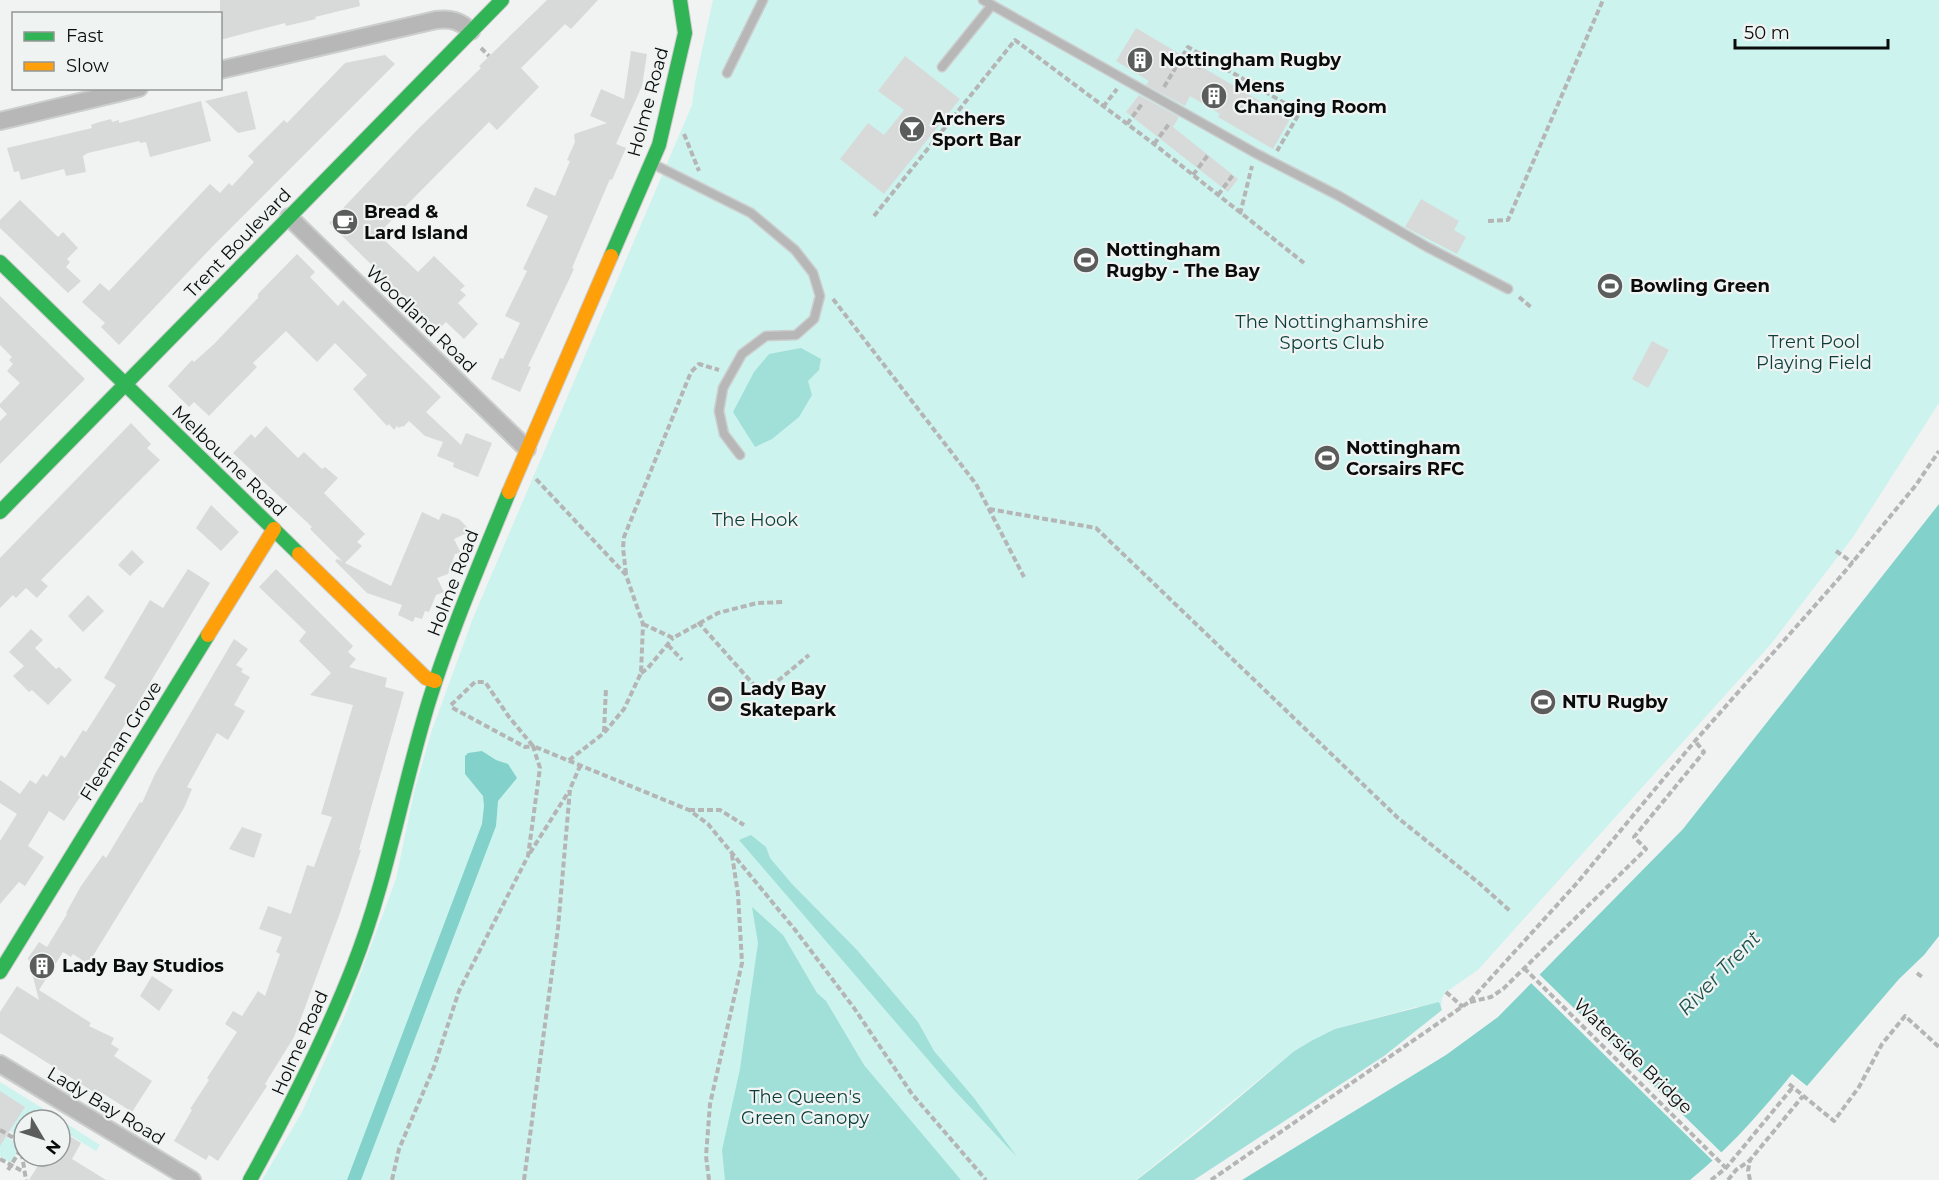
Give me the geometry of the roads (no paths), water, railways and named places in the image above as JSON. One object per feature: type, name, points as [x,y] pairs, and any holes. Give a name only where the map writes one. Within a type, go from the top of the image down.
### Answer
[{"type":"street","name":"Trent Boulevard","points":[[0,512],[502,0]]},
{"type":"street","name":"Holme Road","points":[[250,1180],[284,1121],[354,965],[382,879],[435,681],[466,597],[524,456],[659,145],[685,33],[680,0]]},
{"type":"street","points":[[222,70],[436,20],[449,18],[461,22],[471,31]]},
{"type":"street","points":[[0,121],[132,90]]},
{"type":"street","name":"Woodland Road","points":[[289,218],[524,456]]},
{"type":"street","name":"Melbourne Road","points":[[0,262],[409,662],[426,678],[435,681]]},
{"type":"street","name":"Fleeman Grove","points":[[0,972],[274,529]]},
{"type":"street","name":"Lady Bay Road","points":[[0,1064],[192,1180]]},
{"type":"lane","points":[[727,73],[763,0]]},
{"type":"lane","points":[[942,67],[988,2],[1257,154],[1339,196],[1426,247],[1508,289]]},
{"type":"lane","points":[[652,164],[751,213],[795,250],[813,273],[820,296],[814,319],[796,335],[766,336],[742,354],[729,375],[723,388],[719,411],[724,434],[740,455]]},
{"type":"water","name":"River Trent","points":[[1939,504],[1939,936],[1807,1086],[1792,1074],[1744,1130],[1690,1180],[1242,1180],[1446,1055],[1498,1017],[1683,829]]},
{"type":"water","points":[[482,751],[508,764],[517,778],[498,801],[496,826],[361,1180],[347,1180],[482,824],[483,796],[465,774],[465,756],[468,753]]},
{"type":"place","name":"Nottingham Rugby","points":[[1140,60]]},
{"type":"place","name":"Mens Changing Room","points":[[1214,96]]},
{"type":"place","name":"Archers Sport Bar","points":[[912,129]]},
{"type":"place","name":"Bread & Lard Island","points":[[345,222]]},
{"type":"place","name":"Nottingham Rugby - The Bay","points":[[1086,260]]},
{"type":"place","name":"Bowling Green","points":[[1610,286]]},
{"type":"place","name":"Nottingham Corsairs RFC","points":[[1327,458]]},
{"type":"place","name":"Lady Bay Skatepark","points":[[720,699]]},
{"type":"place","name":"NTU Rugby","points":[[1543,702]]},
{"type":"place","name":"Lady Bay Studios","points":[[42,966]]},
{"type":"park label","name":"The Nottinghamshire Sports Club","points":[[1332,332]]},
{"type":"park label","name":"Trent Pool Playing Field","points":[[1814,352]]},
{"type":"park label","name":"The Hook","points":[[755,520]]},
{"type":"park label","name":"The Queen's Green Canopy","points":[[805,1107]]}]
